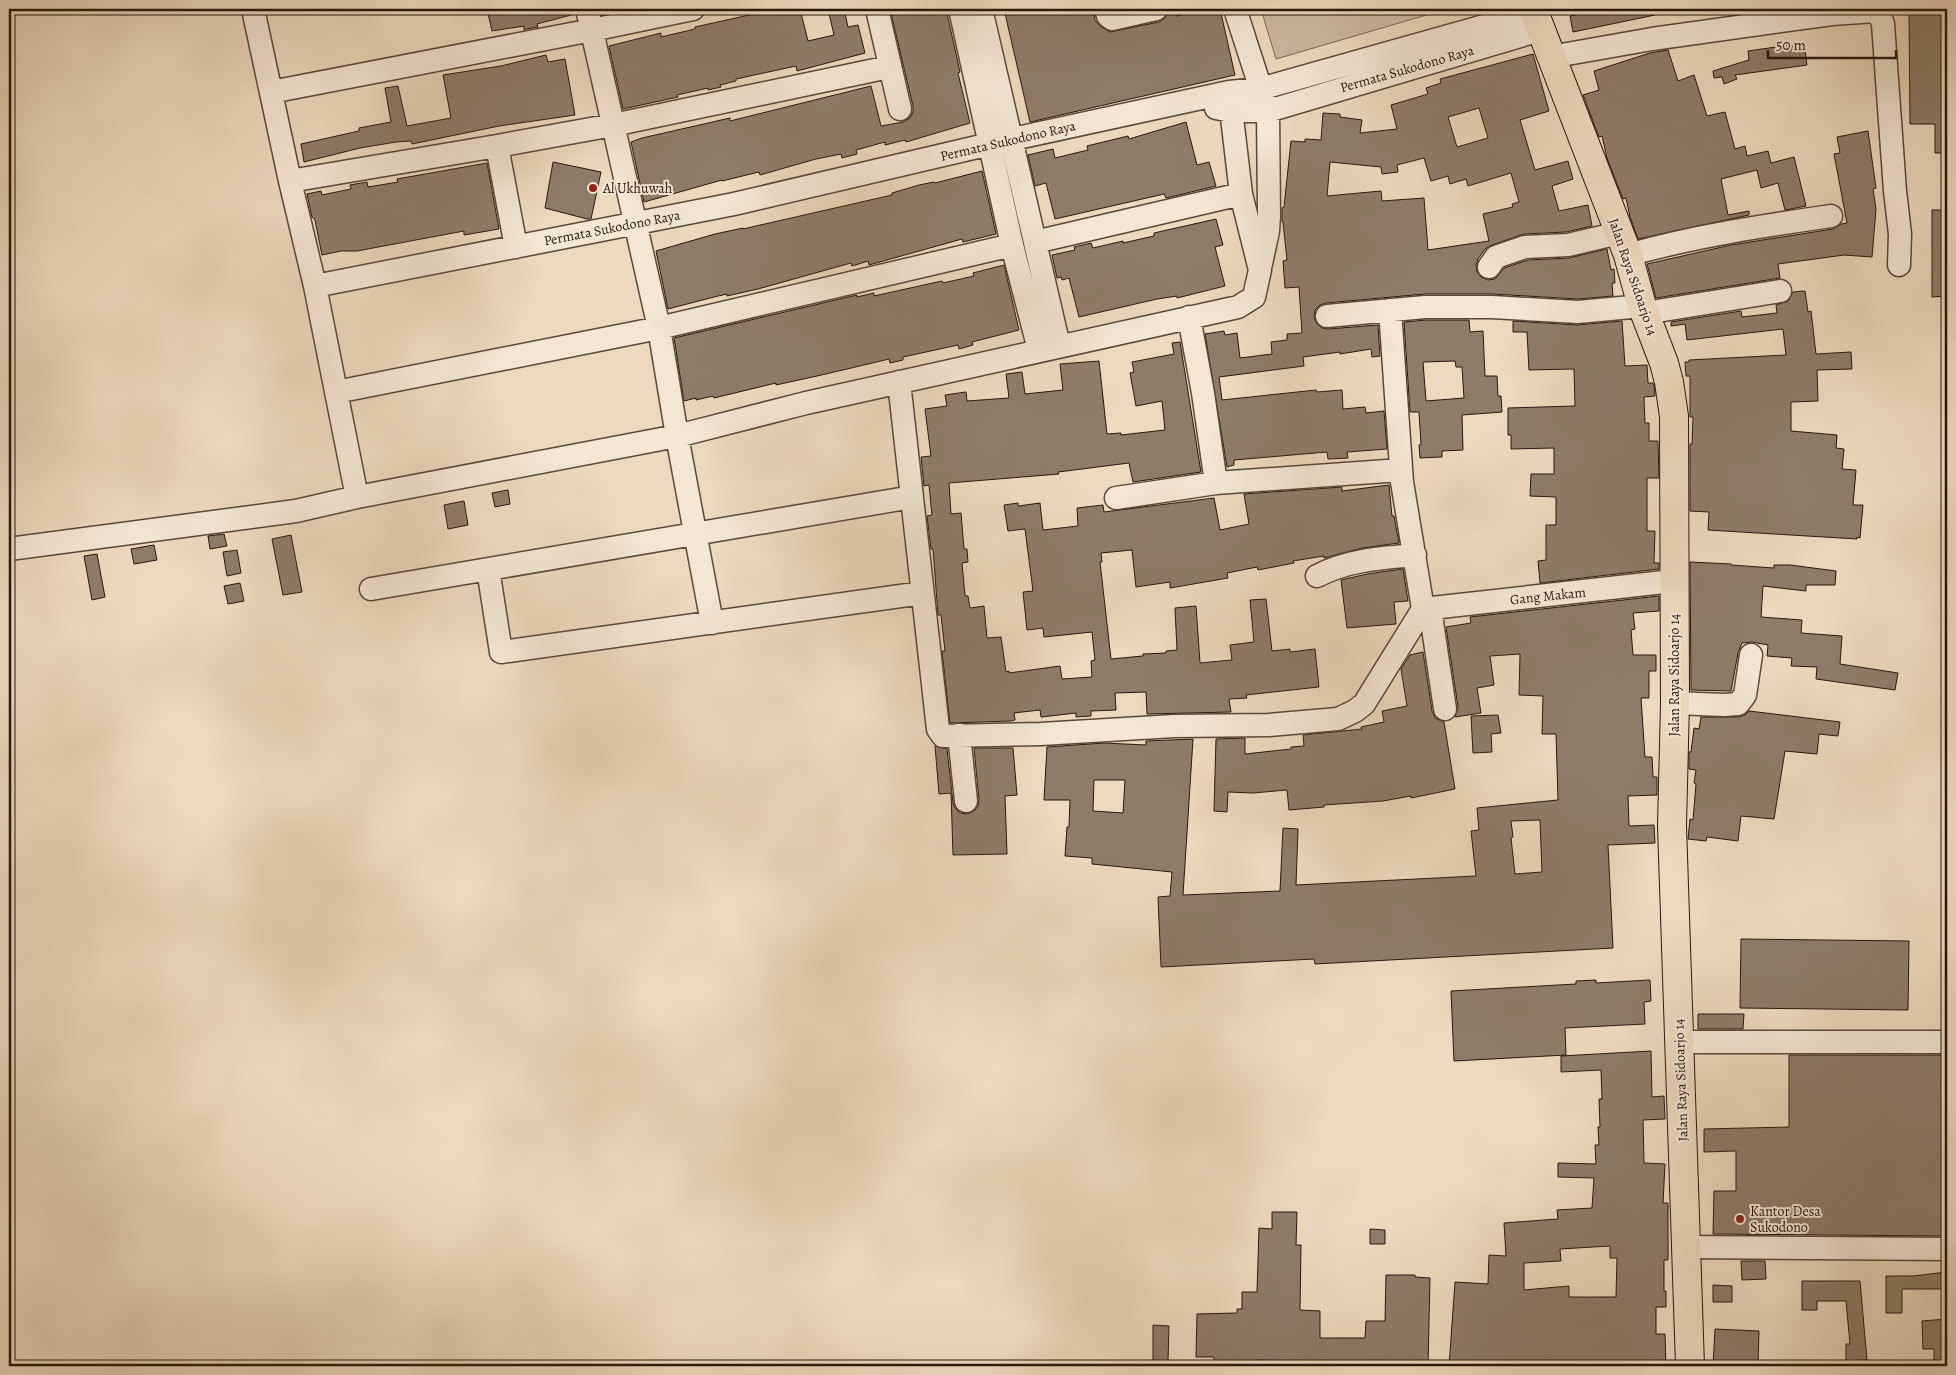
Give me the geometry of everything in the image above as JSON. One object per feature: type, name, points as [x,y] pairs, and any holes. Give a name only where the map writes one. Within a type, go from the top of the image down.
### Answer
[{"type":"main road","name":"Jalan Raya Sidoarjo 14","points":[[1536,17],[1623,244],[1644,310],[1664,363],[1674,416],[1673,581],[1675,703],[1672,826],[1690,1366]]},
{"type":"street","points":[[253,9],[315,286],[357,497]]},
{"type":"street","points":[[271,92],[589,19],[693,9]]},
{"type":"street","points":[[877,9],[900,109]]},
{"type":"street","points":[[960,9],[1000,142],[1035,242],[1049,348]]},
{"type":"street","points":[[981,9],[1000,142],[1012,245],[1049,348]]},
{"type":"street","points":[[1106,9],[1108,16],[1112,19],[1156,9]]},
{"type":"street","points":[[9,549],[277,514],[677,436],[898,382],[1238,307],[1254,298],[1268,231],[1268,110],[1235,9]]},
{"type":"street","points":[[1550,57],[1652,39],[1832,14],[1876,10],[1883,24],[1895,191],[1900,234],[1899,265]]},
{"type":"street","name":"Permata Sukodono Raya","points":[[315,286],[743,202],[1000,142],[1186,102],[1230,102],[1268,110],[1377,66],[1536,17]]},
{"type":"street","points":[[589,19],[659,328],[712,622]]},
{"type":"street","name":"Permata Sukodono Raya","points":[[1230,102],[1260,89],[1377,66]]},
{"type":"street","points":[[290,181],[613,125],[889,67]]},
{"type":"street","points":[[1230,102],[1241,194],[1260,270]]},
{"type":"street","points":[[497,146],[516,247]]},
{"type":"street","points":[[1035,242],[1241,194]]},
{"type":"street","points":[[1489,267],[1496,257],[1525,247],[1677,241],[1830,216]]},
{"type":"street","points":[[336,392],[659,328],[1012,245]]},
{"type":"street","points":[[1327,316],[1425,307],[1492,307],[1578,312],[1644,310],[1780,291]]},
{"type":"street","points":[[1390,310],[1401,470],[1415,555],[1445,709]]},
{"type":"street","points":[[1189,317],[1203,393],[1216,483]]},
{"type":"street","points":[[898,382],[938,729],[943,736],[959,734],[1041,734],[1174,726],[1269,725],[1338,719],[1355,711],[1364,704],[1427,609]]},
{"type":"street","points":[[1116,498],[1216,483],[1401,470]]},
{"type":"street","points":[[371,589],[912,497]]},
{"type":"street","points":[[1317,576],[1338,566],[1369,558],[1415,555]]},
{"type":"street","points":[[488,569],[501,652],[922,593]]},
{"type":"street","name":"Gang Makam","points":[[1427,609],[1673,581]]},
{"type":"street","points":[[1675,703],[1738,704],[1745,694],[1751,655]]},
{"type":"street","points":[[959,734],[966,801]]},
{"type":"street","points":[[1680,1042],[1947,1042]]},
{"type":"street","points":[[1686,1247],[1947,1249]]},
{"type":"shaded area","points":[[1261,9],[1447,9],[1276,59]]},
{"type":"building","points":[[487,9],[574,9],[575,14],[537,24],[538,27],[524,30],[524,26],[492,31]]},
{"type":"building","points":[[776,9],[800,9],[808,41],[834,35],[828,9],[844,9],[848,27],[858,25],[865,53],[797,71],[796,66],[736,79],[736,81],[720,85],[721,87],[708,90],[708,88],[677,95],[678,97],[623,109],[609,46],[661,33],[661,37],[695,29],[695,27]]},
{"type":"building","points":[[890,9],[904,9],[905,14],[926,9],[946,9],[970,123],[906,142],[905,140],[885,145],[885,142],[856,150],[857,154],[842,158],[841,154],[816,159],[760,175],[759,172],[722,180],[644,202],[631,142],[642,138],[730,118],[730,121],[871,86],[881,126],[903,122],[910,118],[913,106]]},
{"type":"building","points":[[1004,9],[1093,9],[1095,20],[1100,26],[1110,32],[1159,22],[1165,18],[1169,9],[1175,9],[1176,16],[1207,9],[1220,9],[1235,75],[1030,122]]},
{"type":"building","points":[[1605,9],[1654,9],[1655,15],[1573,32],[1570,16]]},
{"type":"building","points":[[1909,9],[1947,9],[1947,153],[1935,153],[1935,124],[1910,124]]},
{"type":"building","points":[[1804,43],[1807,65],[1735,75],[1737,79],[1724,84],[1722,77],[1714,78],[1713,71],[1749,60],[1748,51]]},
{"type":"building","points":[[1668,50],[1678,81],[1694,75],[1707,116],[1725,112],[1735,149],[1745,146],[1747,156],[1768,151],[1771,163],[1794,157],[1806,206],[1785,210],[1778,183],[1761,188],[1757,170],[1721,179],[1728,215],[1749,211],[1749,215],[1638,239],[1626,198],[1623,199],[1607,158],[1602,136],[1599,137],[1583,95],[1599,90],[1594,71],[1650,53]]},
{"type":"building","points":[[1533,54],[1549,111],[1520,120],[1535,170],[1568,161],[1573,179],[1552,186],[1559,211],[1588,205],[1592,226],[1566,232],[1524,234],[1492,245],[1485,249],[1478,259],[1476,265],[1477,272],[1481,277],[1488,280],[1495,279],[1504,268],[1528,260],[1569,258],[1607,249],[1611,270],[1614,269],[1615,283],[1612,283],[1613,296],[1578,299],[1492,294],[1425,294],[1320,305],[1315,310],[1314,318],[1322,328],[1378,325],[1380,356],[1372,357],[1371,349],[1340,354],[1340,352],[1303,357],[1304,366],[1219,377],[1222,400],[1316,390],[1317,392],[1342,390],[1343,409],[1365,407],[1366,413],[1384,411],[1387,449],[1347,452],[1348,458],[1328,459],[1327,452],[1234,460],[1234,465],[1227,467],[1205,334],[1224,331],[1225,335],[1237,333],[1240,358],[1272,354],[1271,342],[1287,340],[1287,334],[1302,333],[1299,287],[1285,288],[1283,261],[1287,260],[1282,208],[1284,207],[1291,141],[1305,142],[1305,139],[1321,140],[1323,113],[1340,114],[1340,117],[1362,120],[1360,133],[1397,129],[1391,105],[1428,94],[1426,88],[1441,83],[1440,79]],"holes":[[[1479,108],[1488,138],[1457,147],[1448,117]],[[1424,158],[1431,181],[1448,176],[1450,184],[1466,179],[1468,186],[1511,173],[1519,202],[1512,204],[1513,207],[1483,214],[1489,241],[1428,250],[1424,198],[1382,201],[1381,191],[1327,196],[1330,162],[1381,167],[1382,174],[1398,172],[1397,165]]]},
{"type":"building","points":[[546,55],[548,62],[565,59],[575,115],[499,126],[412,144],[411,141],[396,142],[360,148],[304,162],[301,144],[359,131],[359,128],[391,122],[385,88],[398,86],[407,126],[451,118],[443,75],[501,66]]},
{"type":"building","points":[[1186,122],[1197,165],[1209,162],[1216,186],[1166,198],[1164,194],[1055,219],[1046,183],[1035,186],[1028,155],[1053,149],[1055,158],[1088,150],[1087,146],[1128,136],[1129,139]]},
{"type":"building","points":[[1868,131],[1876,188],[1873,189],[1876,209],[1872,257],[1844,255],[1778,264],[1780,278],[1656,298],[1647,264],[1731,245],[1833,229],[1847,223],[1834,154],[1840,153],[1837,137]]},
{"type":"building","points":[[553,162],[601,172],[591,219],[545,208]]},
{"type":"building","points":[[487,163],[499,229],[464,235],[464,231],[357,251],[341,251],[322,255],[315,220],[312,217],[307,194],[321,191],[322,195],[351,189],[350,185],[367,182],[368,187],[398,182],[397,179]]},
{"type":"building","points":[[982,171],[996,234],[963,242],[962,239],[869,265],[868,261],[852,266],[851,263],[758,289],[727,296],[727,294],[668,309],[656,251],[715,234],[892,195],[892,193],[919,185],[935,183]]},
{"type":"building","points":[[1932,210],[1947,210],[1947,296],[1932,297]]},
{"type":"building","points":[[1216,219],[1223,245],[1215,247],[1225,286],[1177,298],[1177,296],[1157,299],[1079,317],[1069,278],[1062,280],[1061,277],[1057,278],[1052,255],[1075,250],[1074,247],[1091,243],[1093,248],[1123,241],[1123,243],[1154,236],[1154,233]]},
{"type":"building","points":[[1004,265],[1019,330],[972,342],[973,345],[959,349],[958,345],[903,357],[903,360],[890,363],[889,359],[714,398],[713,396],[684,401],[674,338],[857,295],[857,297],[874,293],[874,296],[942,281],[943,283],[974,276],[973,273]]},
{"type":"building","points":[[1805,291],[1808,312],[1811,311],[1816,354],[1851,352],[1852,369],[1817,370],[1818,401],[1791,402],[1791,431],[1837,435],[1836,448],[1844,449],[1842,469],[1856,470],[1853,505],[1863,505],[1860,538],[1708,530],[1709,512],[1690,511],[1690,444],[1692,444],[1693,417],[1690,417],[1690,376],[1686,376],[1685,362],[1689,362],[1689,360],[1786,355],[1783,329],[1687,340],[1685,324],[1671,326],[1671,322],[1741,311],[1742,317],[1777,313],[1776,305],[1788,301],[1793,292]]},
{"type":"building","points":[[1469,320],[1470,332],[1483,331],[1485,376],[1497,376],[1498,396],[1501,396],[1502,412],[1462,415],[1463,450],[1442,451],[1442,457],[1420,458],[1419,412],[1410,412],[1404,322]],"holes":[[[1455,361],[1456,367],[1462,367],[1464,398],[1426,401],[1423,362]]]},
{"type":"building","points":[[1513,321],[1577,325],[1622,321],[1625,366],[1647,365],[1648,383],[1653,383],[1654,385],[1655,396],[1644,397],[1645,423],[1649,423],[1649,441],[1658,441],[1659,478],[1647,478],[1647,531],[1655,531],[1654,563],[1659,563],[1659,569],[1540,583],[1538,561],[1546,560],[1546,525],[1556,525],[1556,497],[1530,496],[1531,474],[1554,474],[1554,448],[1511,449],[1511,435],[1508,435],[1508,408],[1575,406],[1574,369],[1529,370],[1527,332],[1513,332]]},
{"type":"building","points":[[1180,342],[1201,472],[1133,482],[1129,463],[1058,472],[1059,474],[949,483],[951,514],[961,513],[964,549],[967,549],[968,562],[962,563],[965,596],[968,596],[970,608],[984,606],[987,638],[1001,637],[1006,672],[1060,666],[1062,679],[1092,677],[1091,661],[1095,660],[1092,632],[1044,637],[1043,628],[1027,630],[1023,592],[1033,591],[1025,529],[1008,531],[1004,505],[1018,503],[1018,506],[1040,503],[1043,530],[1078,526],[1077,508],[1103,505],[1104,512],[1214,498],[1220,530],[1249,524],[1244,494],[1342,487],[1342,491],[1389,485],[1392,516],[1394,516],[1399,543],[1362,548],[1324,558],[1324,556],[1293,561],[1294,563],[1258,570],[1257,567],[1227,573],[1228,578],[1170,588],[1170,582],[1136,587],[1132,550],[1101,553],[1102,562],[1100,562],[1111,659],[1177,650],[1175,608],[1196,606],[1200,663],[1232,660],[1230,645],[1254,642],[1250,600],[1266,599],[1272,651],[1290,649],[1290,652],[1315,649],[1319,687],[1246,695],[1247,698],[1229,699],[1231,712],[1147,714],[1146,692],[1115,693],[1116,710],[1091,711],[1091,716],[1076,717],[1076,713],[1041,717],[1040,710],[1014,713],[1015,720],[1011,721],[950,723],[942,651],[945,651],[941,615],[938,615],[933,549],[931,549],[927,516],[932,515],[929,485],[924,486],[921,457],[931,456],[925,409],[947,406],[945,395],[966,392],[967,401],[1009,398],[1006,374],[1022,372],[1025,394],[1063,390],[1060,364],[1099,361],[1107,434],[1121,433],[1121,435],[1165,430],[1162,401],[1136,406],[1130,373],[1134,372],[1132,362],[1174,354],[1172,343]]},
{"type":"building","points":[[508,490],[510,504],[495,507],[492,493]]},
{"type":"building","points":[[464,501],[468,525],[448,529],[444,505]]},
{"type":"building","points":[[224,534],[227,546],[210,549],[208,536]]},
{"type":"building","points":[[291,535],[302,592],[283,595],[272,539]]},
{"type":"building","points":[[154,545],[157,560],[134,564],[131,549]]},
{"type":"building","points":[[237,550],[241,573],[227,576],[223,552]]},
{"type":"building","points":[[97,554],[105,597],[92,600],[84,556]]},
{"type":"building","points":[[1690,562],[1774,568],[1774,565],[1790,565],[1836,571],[1835,585],[1806,585],[1806,591],[1763,586],[1761,617],[1802,620],[1801,633],[1842,636],[1840,664],[1898,673],[1895,690],[1816,679],[1817,667],[1791,666],[1792,658],[1767,656],[1768,645],[1752,642],[1742,643],[1738,653],[1731,691],[1691,690]]},
{"type":"building","points":[[1403,569],[1408,601],[1394,602],[1396,624],[1347,628],[1341,580]]},
{"type":"building","points":[[240,583],[244,601],[228,604],[224,586]]},
{"type":"building","points":[[1659,596],[1659,611],[1633,613],[1635,629],[1631,630],[1633,655],[1656,655],[1656,671],[1649,671],[1649,698],[1641,698],[1645,757],[1652,757],[1653,777],[1657,777],[1657,795],[1628,796],[1629,826],[1654,825],[1655,843],[1608,845],[1613,948],[1315,964],[1314,959],[1161,967],[1158,897],[1170,896],[1172,872],[1092,864],[1092,858],[1065,856],[1070,800],[1044,800],[1047,747],[1104,743],[1146,745],[1146,741],[1193,739],[1183,895],[1280,891],[1283,828],[1298,829],[1296,885],[1476,876],[1471,831],[1479,830],[1477,808],[1558,800],[1556,734],[1542,734],[1543,696],[1519,695],[1520,654],[1490,656],[1494,685],[1477,688],[1481,713],[1455,717],[1458,707],[1446,627],[1471,623],[1470,617]],"holes":[[[1094,780],[1125,780],[1123,813],[1093,811]],[[1540,820],[1542,872],[1515,874],[1511,821]]]},
{"type":"building","points":[[1423,652],[1432,711],[1435,718],[1444,722],[1455,789],[1411,798],[1411,796],[1383,801],[1324,805],[1324,807],[1289,810],[1287,790],[1253,793],[1228,792],[1227,812],[1214,811],[1216,739],[1245,738],[1245,754],[1304,746],[1303,735],[1362,729],[1361,727],[1384,722],[1382,711],[1407,706],[1401,669],[1410,655]]},
{"type":"building","points":[[1749,711],[1840,722],[1838,736],[1819,734],[1817,754],[1785,751],[1774,819],[1741,816],[1738,841],[1707,837],[1706,841],[1688,839],[1690,819],[1693,820],[1696,784],[1694,783],[1696,770],[1689,769],[1689,752],[1691,752],[1694,728],[1699,729],[1701,717],[1739,717]]},
{"type":"building","points":[[1498,715],[1501,733],[1491,734],[1492,752],[1473,753],[1471,716]]},
{"type":"building","points":[[935,746],[947,749],[953,803],[960,813],[967,814],[974,811],[978,806],[979,800],[974,748],[1013,748],[1017,795],[1005,796],[1007,854],[953,855],[951,793],[939,794]]},
{"type":"building","points":[[1741,939],[1909,941],[1908,1010],[1740,1008]]},
{"type":"building","points":[[1596,980],[1596,983],[1650,980],[1651,1001],[1644,1002],[1645,1024],[1565,1028],[1566,1055],[1454,1061],[1451,991],[1576,984],[1576,981]]},
{"type":"building","points":[[1698,1014],[1744,1014],[1743,1029],[1698,1029]]},
{"type":"building","points":[[1651,1051],[1652,1097],[1664,1096],[1665,1119],[1643,1120],[1644,1163],[1665,1164],[1663,1203],[1668,1203],[1668,1260],[1664,1260],[1666,1307],[1656,1307],[1656,1334],[1665,1334],[1666,1366],[1613,1366],[1613,1363],[1577,1364],[1577,1366],[1449,1366],[1455,1282],[1488,1284],[1489,1255],[1506,1256],[1504,1223],[1558,1219],[1557,1210],[1592,1208],[1594,1178],[1558,1177],[1558,1163],[1596,1164],[1595,1145],[1599,1145],[1598,1127],[1600,1127],[1599,1099],[1602,1099],[1601,1070],[1561,1072],[1561,1056]],"holes":[[[1610,1246],[1610,1258],[1617,1258],[1616,1297],[1569,1297],[1569,1286],[1524,1290],[1524,1263],[1561,1261],[1560,1249]]]},
{"type":"building","points":[[1789,1055],[1947,1055],[1947,1236],[1713,1234],[1714,1191],[1736,1191],[1736,1151],[1704,1152],[1704,1129],[1789,1127]]},
{"type":"building","points":[[1272,1212],[1297,1212],[1296,1245],[1301,1245],[1300,1310],[1320,1311],[1320,1338],[1365,1338],[1366,1321],[1385,1321],[1386,1275],[1415,1275],[1415,1277],[1430,1278],[1428,1366],[1285,1365],[1285,1361],[1256,1360],[1256,1366],[1243,1366],[1243,1363],[1214,1363],[1214,1357],[1196,1357],[1197,1314],[1237,1313],[1237,1309],[1242,1309],[1242,1292],[1257,1292],[1259,1228],[1272,1229]]},
{"type":"building","points":[[1370,1229],[1385,1230],[1385,1244],[1370,1244]]},
{"type":"building","points":[[1741,1261],[1765,1261],[1766,1279],[1742,1280]]},
{"type":"building","points":[[1947,1272],[1947,1289],[1902,1289],[1902,1313],[1886,1313],[1886,1276],[1913,1276]]},
{"type":"building","points":[[1802,1281],[1860,1281],[1867,1360],[1846,1361],[1846,1344],[1850,1344],[1846,1301],[1817,1301],[1817,1310],[1802,1310]]},
{"type":"building","points":[[1713,1285],[1732,1286],[1732,1302],[1713,1302]]},
{"type":"building","points":[[1947,1319],[1947,1366],[1934,1366],[1934,1349],[1923,1349],[1922,1321]]},
{"type":"building","points":[[1153,1325],[1169,1326],[1168,1362],[1153,1361]]},
{"type":"building","points":[[1715,1329],[1759,1331],[1758,1366],[1713,1366]]},
{"type":"place","name":"Al Ukhuwah","points":[[593,188]]},
{"type":"place","name":"Kantor Desa Sukodono","points":[[1740,1219]]}]
